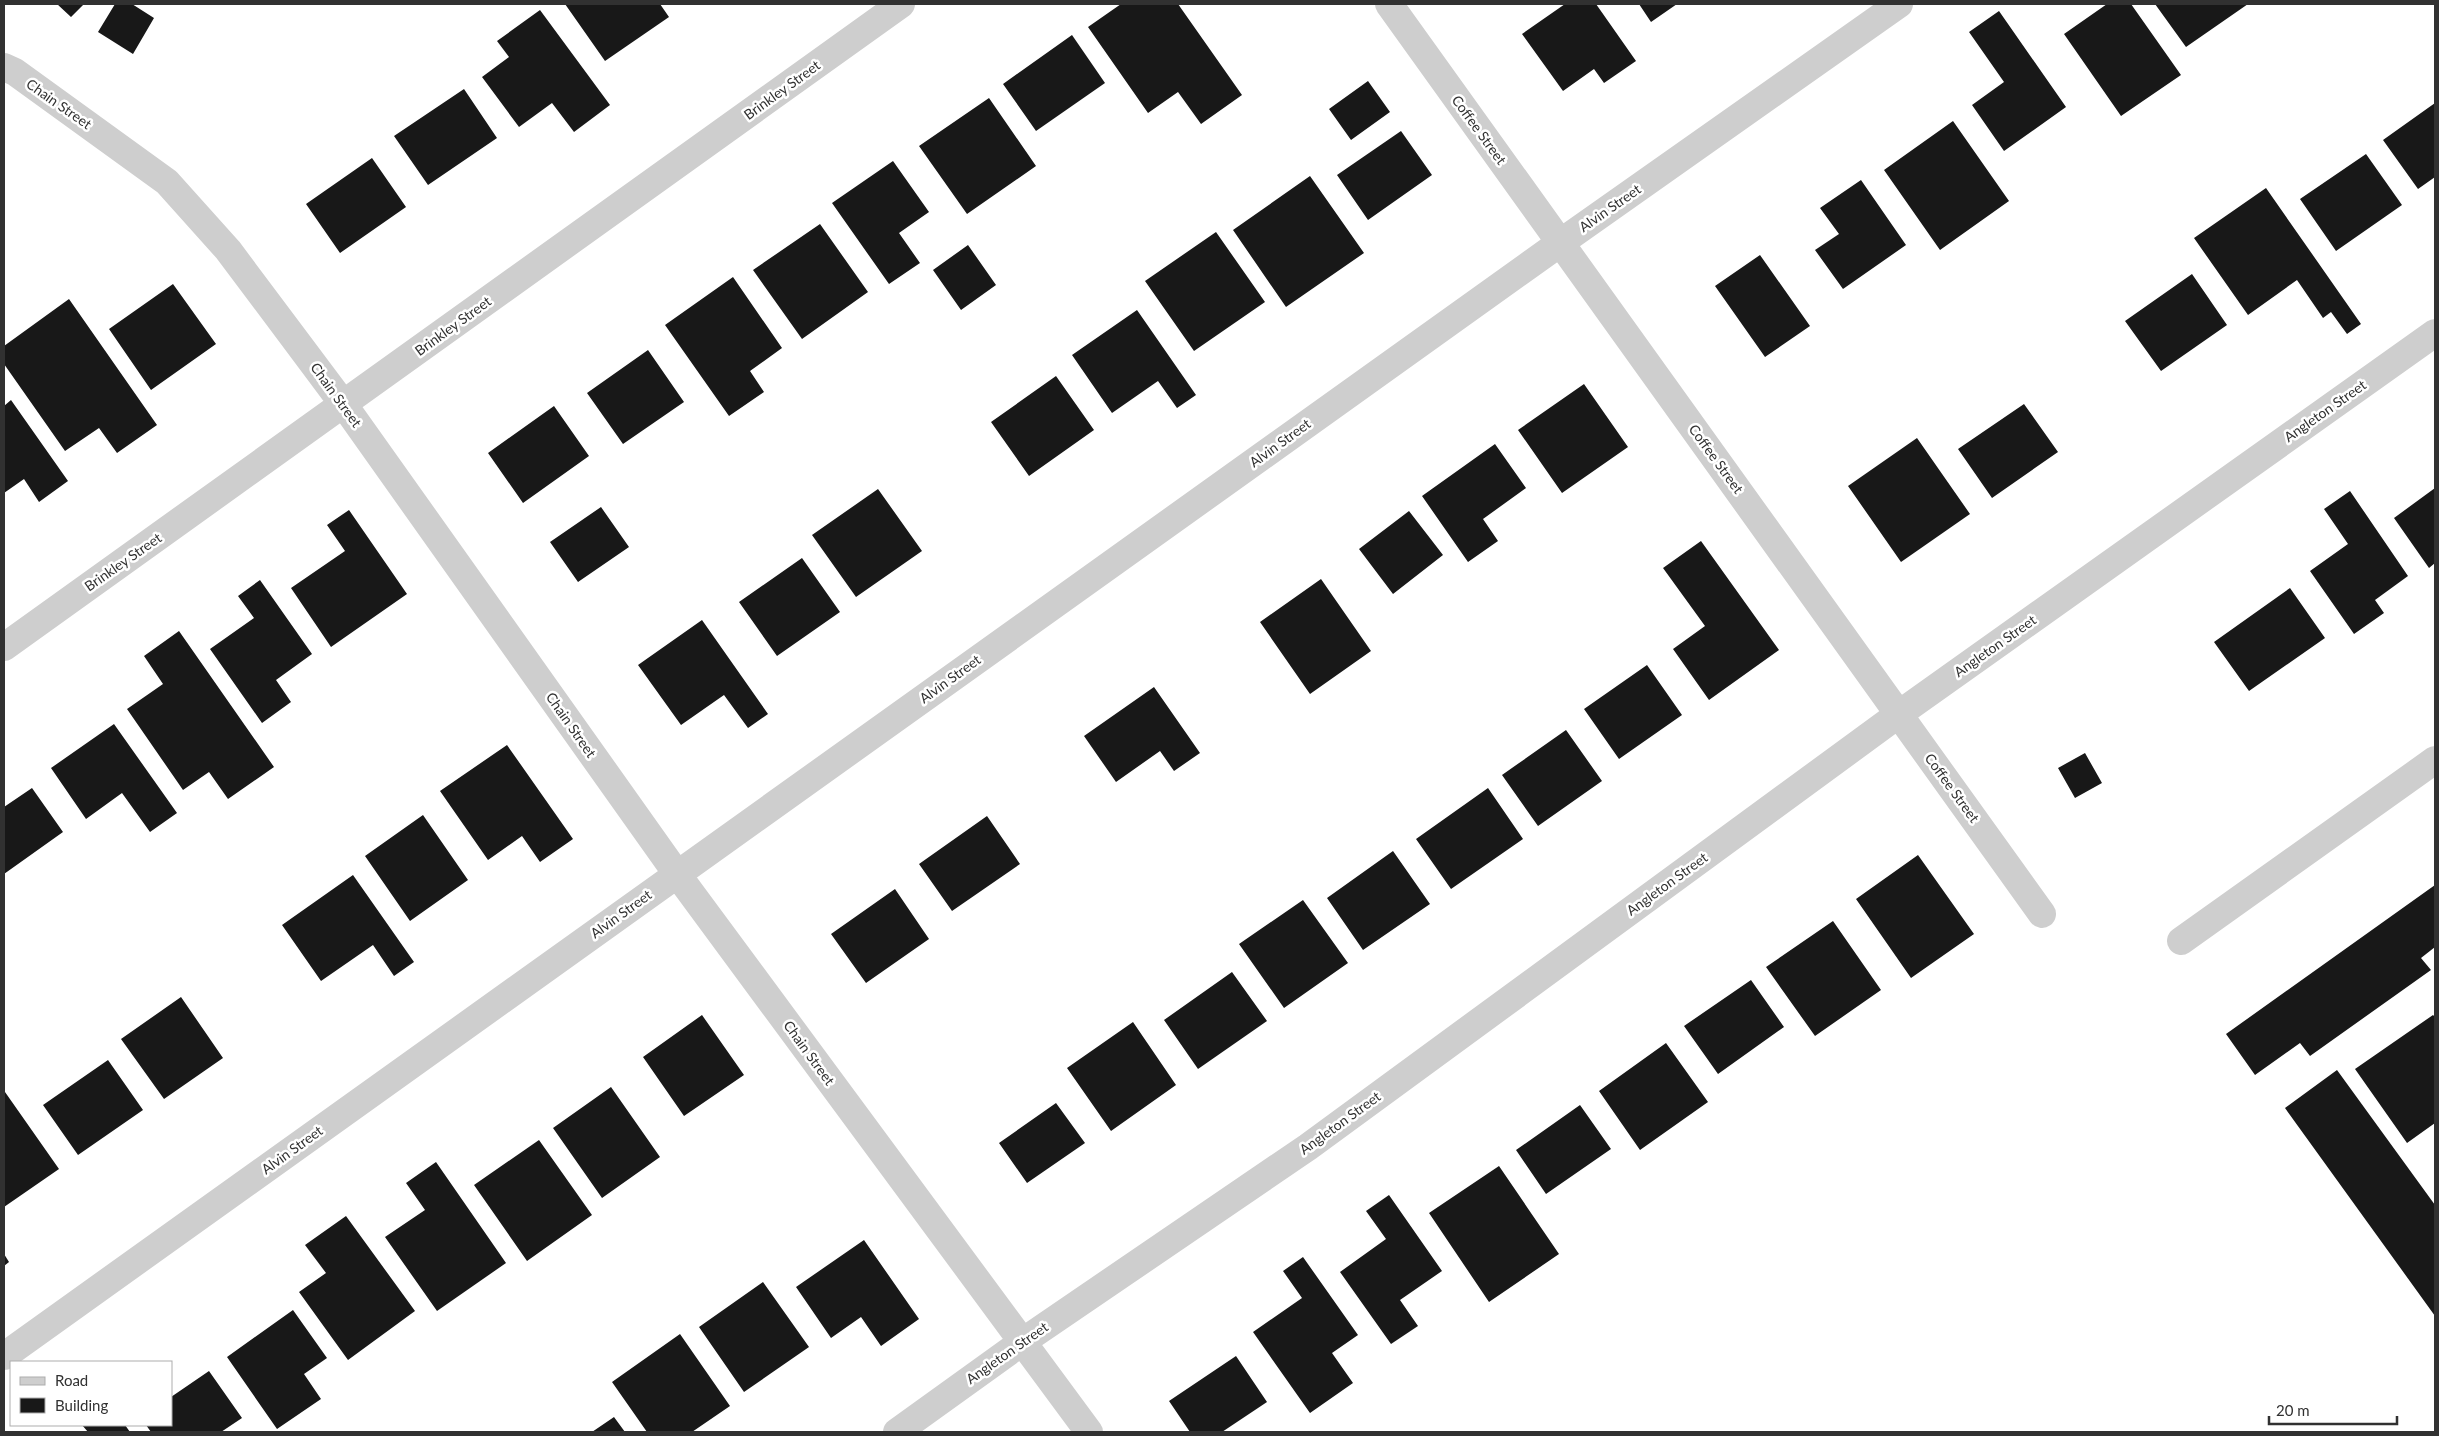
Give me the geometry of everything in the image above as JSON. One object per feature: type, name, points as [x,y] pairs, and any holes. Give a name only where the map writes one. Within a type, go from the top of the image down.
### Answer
[{"type":"street","name":"Brinkley Street","points":[[4,647],[901,4]]},
{"type":"street","name":"Coffee Street","points":[[1389,4],[2042,914]]},
{"type":"street","name":"Alvin Street","points":[[4,1356],[1560,243],[1899,4]]},
{"type":"street","name":"Chain Street","points":[[4,67],[15,72],[167,182],[228,250],[344,404],[677,874],[1088,1432]]},
{"type":"street","name":"Angleton Street","points":[[897,1432],[1022,1342],[1308,1147],[1899,714],[2435,333]]},
{"type":"street","points":[[2181,941],[2435,760]]},
{"type":"building","points":[[57,4],[84,4],[71,17]]},
{"type":"building","points":[[115,4],[132,4],[154,18],[133,54],[98,32]]},
{"type":"building","points":[[565,4],[660,4],[669,17],[605,61]]},
{"type":"building","points":[[1121,4],[1178,4],[1242,95],[1201,124],[1178,92],[1148,113],[1088,27]]},
{"type":"building","points":[[1565,4],[1596,4],[1636,61],[1604,83],[1594,69],[1563,91],[1522,34]]},
{"type":"building","points":[[1639,4],[1677,4],[1651,22]]},
{"type":"building","points":[[2107,4],[2131,4],[2181,75],[2121,116],[2064,34]]},
{"type":"building","points":[[2155,4],[2248,4],[2186,47]]},
{"type":"building","points":[[540,10],[610,105],[574,132],[552,103],[519,127],[482,77],[509,57],[497,41]]},
{"type":"building","points":[[1999,11],[2066,107],[2004,151],[1972,105],[2004,82],[1969,32]]},
{"type":"building","points":[[1072,35],[1105,83],[1036,131],[1003,84]]},
{"type":"building","points":[[1368,81],[1390,112],[1351,140],[1329,109]]},
{"type":"building","points":[[464,89],[497,138],[428,185],[394,136]]},
{"type":"building","points":[[989,98],[1036,166],[967,214],[919,146]]},
{"type":"building","points":[[2435,103],[2435,177],[2418,189],[2383,140]]},
{"type":"building","points":[[1953,121],[2009,201],[1940,250],[1884,170]]},
{"type":"building","points":[[1401,131],[1432,175],[1368,220],[1337,175]]},
{"type":"building","points":[[2366,154],[2402,205],[2336,251],[2300,199]]},
{"type":"building","points":[[372,158],[406,207],[340,253],[306,204]]},
{"type":"building","points":[[893,161],[929,212],[899,233],[920,263],[889,284],[832,203]]},
{"type":"building","points":[[1310,176],[1364,253],[1286,307],[1233,230]]},
{"type":"building","points":[[1861,180],[1906,245],[1843,289],[1815,250],[1839,234],[1820,208]]},
{"type":"building","points":[[2266,188],[2361,324],[2347,334],[2331,312],[2323,318],[2297,280],[2248,315],[2194,238]]},
{"type":"building","points":[[820,224],[868,292],[802,339],[753,270]]},
{"type":"building","points":[[1216,232],[1265,302],[1194,351],[1145,281]]},
{"type":"building","points":[[968,245],[996,285],[961,310],[933,270]]},
{"type":"building","points":[[1760,255],[1810,326],[1765,357],[1715,286]]},
{"type":"building","points":[[2192,274],[2227,325],[2161,371],[2125,321]]},
{"type":"building","points":[[733,277],[782,348],[750,371],[764,392],[729,416],[665,325]]},
{"type":"building","points":[[173,284],[216,344],[151,390],[109,329]]},
{"type":"building","points":[[69,299],[157,425],[117,453],[99,428],[65,451],[4,364],[4,346]]},
{"type":"building","points":[[1137,310],[1196,395],[1177,408],[1158,381],[1112,413],[1072,355]]},
{"type":"building","points":[[648,350],[684,402],[623,444],[587,393]]},
{"type":"building","points":[[1056,376],[1094,430],[1029,476],[991,422]]},
{"type":"building","points":[[1584,384],[1628,447],[1562,493],[1518,430]]},
{"type":"building","points":[[11,400],[68,481],[39,502],[24,479],[4,493],[4,406]]},
{"type":"building","points":[[2024,404],[2058,452],[1992,498],[1958,449]]},
{"type":"building","points":[[554,406],[589,456],[523,503],[488,453]]},
{"type":"building","points":[[1917,438],[1970,514],[1901,562],[1848,486]]},
{"type":"building","points":[[1495,444],[1526,488],[1483,519],[1498,541],[1468,562],[1422,496]]},
{"type":"building","points":[[2435,488],[2435,563],[2429,568],[2394,518]]},
{"type":"building","points":[[878,489],[922,551],[856,597],[812,535]]},
{"type":"building","points":[[2350,491],[2408,576],[2375,600],[2384,613],[2354,634],[2310,571],[2348,544],[2324,509]]},
{"type":"building","points":[[601,507],[629,547],[578,582],[550,542]]},
{"type":"building","points":[[349,510],[407,594],[331,647],[291,588],[345,551],[327,525]]},
{"type":"building","points":[[1409,511],[1443,555],[1393,594],[1359,549]]},
{"type":"building","points":[[1701,541],[1779,650],[1709,700],[1673,649],[1705,626],[1663,568]]},
{"type":"building","points":[[802,558],[840,612],[777,656],[739,602]]},
{"type":"building","points":[[1321,579],[1371,651],[1310,694],[1260,622]]},
{"type":"building","points":[[260,580],[312,654],[276,680],[291,702],[262,723],[210,649],[254,618],[238,596]]},
{"type":"building","points":[[2290,588],[2325,638],[2249,691],[2214,642]]},
{"type":"building","points":[[702,620],[768,714],[748,728],[724,695],[681,725],[638,665]]},
{"type":"building","points":[[179,631],[274,767],[228,799],[209,772],[183,790],[127,709],[163,684],[144,656]]},
{"type":"building","points":[[1647,665],[1682,715],[1619,759],[1584,709]]},
{"type":"building","points":[[1154,687],[1200,753],[1174,771],[1160,751],[1116,782],[1084,736]]},
{"type":"building","points":[[114,724],[177,813],[150,832],[122,793],[86,819],[51,768]]},
{"type":"building","points":[[1566,730],[1602,781],[1538,826],[1502,775]]},
{"type":"building","points":[[507,745],[573,839],[540,862],[522,836],[488,860],[440,791]]},
{"type":"building","points":[[2085,753],[2102,783],[2075,798],[2058,768]]},
{"type":"building","points":[[32,788],[63,832],[4,874],[4,807]]},
{"type":"building","points":[[1488,788],[1523,839],[1451,889],[1416,839]]},
{"type":"building","points":[[423,815],[468,880],[410,921],[365,856]]},
{"type":"building","points":[[987,816],[1020,864],[952,911],[919,864]]},
{"type":"building","points":[[1393,851],[1430,904],[1363,950],[1327,898]]},
{"type":"building","points":[[1918,855],[1974,934],[1911,978],[1856,899]]},
{"type":"building","points":[[353,875],[414,962],[394,976],[373,945],[321,981],[282,925]]},
{"type":"building","points":[[2435,885],[2435,947],[2421,958],[2431,970],[2310,1056],[2300,1043],[2255,1075],[2226,1034]]},
{"type":"building","points":[[895,889],[929,939],[866,983],[831,934]]},
{"type":"building","points":[[1303,900],[1348,963],[1284,1008],[1239,944]]},
{"type":"building","points":[[1833,921],[1881,990],[1815,1036],[1766,967]]},
{"type":"building","points":[[1232,972],[1267,1021],[1198,1069],[1164,1020]]},
{"type":"building","points":[[1751,980],[1784,1027],[1718,1074],[1684,1026]]},
{"type":"building","points":[[181,997],[223,1058],[164,1099],[121,1039]]},
{"type":"building","points":[[702,1015],[744,1075],[684,1116],[643,1057]]},
{"type":"building","points":[[2433,1015],[2435,1017],[2435,1123],[2407,1143],[2355,1069]]},
{"type":"building","points":[[1133,1022],[1176,1085],[1111,1131],[1067,1068]]},
{"type":"building","points":[[1666,1043],[1708,1102],[1640,1150],[1599,1091]]},
{"type":"building","points":[[108,1060],[143,1110],[78,1155],[43,1105]]},
{"type":"building","points":[[2337,1070],[2435,1205],[2435,1316],[2285,1108]]},
{"type":"building","points":[[611,1087],[660,1157],[602,1198],[553,1128]]},
{"type":"building","points":[[4,1093],[59,1169],[4,1207]]},
{"type":"building","points":[[1056,1103],[1085,1143],[1027,1183],[999,1143]]},
{"type":"building","points":[[1580,1105],[1611,1149],[1546,1194],[1516,1150]]},
{"type":"building","points":[[539,1140],[592,1215],[527,1261],[474,1185]]},
{"type":"building","points":[[436,1162],[506,1263],[437,1311],[385,1237],[425,1210],[406,1183]]},
{"type":"building","points":[[1499,1166],[1559,1254],[1489,1302],[1429,1213]]},
{"type":"building","points":[[1389,1195],[1442,1271],[1400,1300],[1418,1326],[1391,1344],[1340,1272],[1386,1239],[1366,1211]]},
{"type":"building","points":[[346,1216],[415,1311],[348,1360],[299,1292],[326,1273],[305,1245]]},
{"type":"building","points":[[864,1240],[919,1319],[881,1346],[861,1317],[831,1338],[796,1287]]},
{"type":"building","points":[[4,1254],[9,1262],[4,1266]]},
{"type":"building","points":[[1303,1257],[1358,1335],[1332,1353],[1353,1383],[1310,1413],[1253,1332],[1302,1298],[1283,1271]]},
{"type":"building","points":[[763,1282],[809,1347],[744,1392],[699,1327]]},
{"type":"building","points":[[293,1310],[327,1358],[304,1374],[321,1399],[277,1429],[227,1357]]},
{"type":"building","points":[[680,1334],[730,1406],[692,1432],[647,1432],[612,1382]]},
{"type":"building","points":[[1236,1356],[1267,1402],[1222,1432],[1190,1432],[1169,1401]]},
{"type":"building","points":[[209,1371],[242,1418],[221,1432],[151,1432],[147,1426],[172,1426],[172,1396]]},
{"type":"building","points":[[614,1417],[625,1432],[592,1432]]},
{"type":"building","points":[[83,1426],[126,1426],[130,1432],[88,1432]]}]
